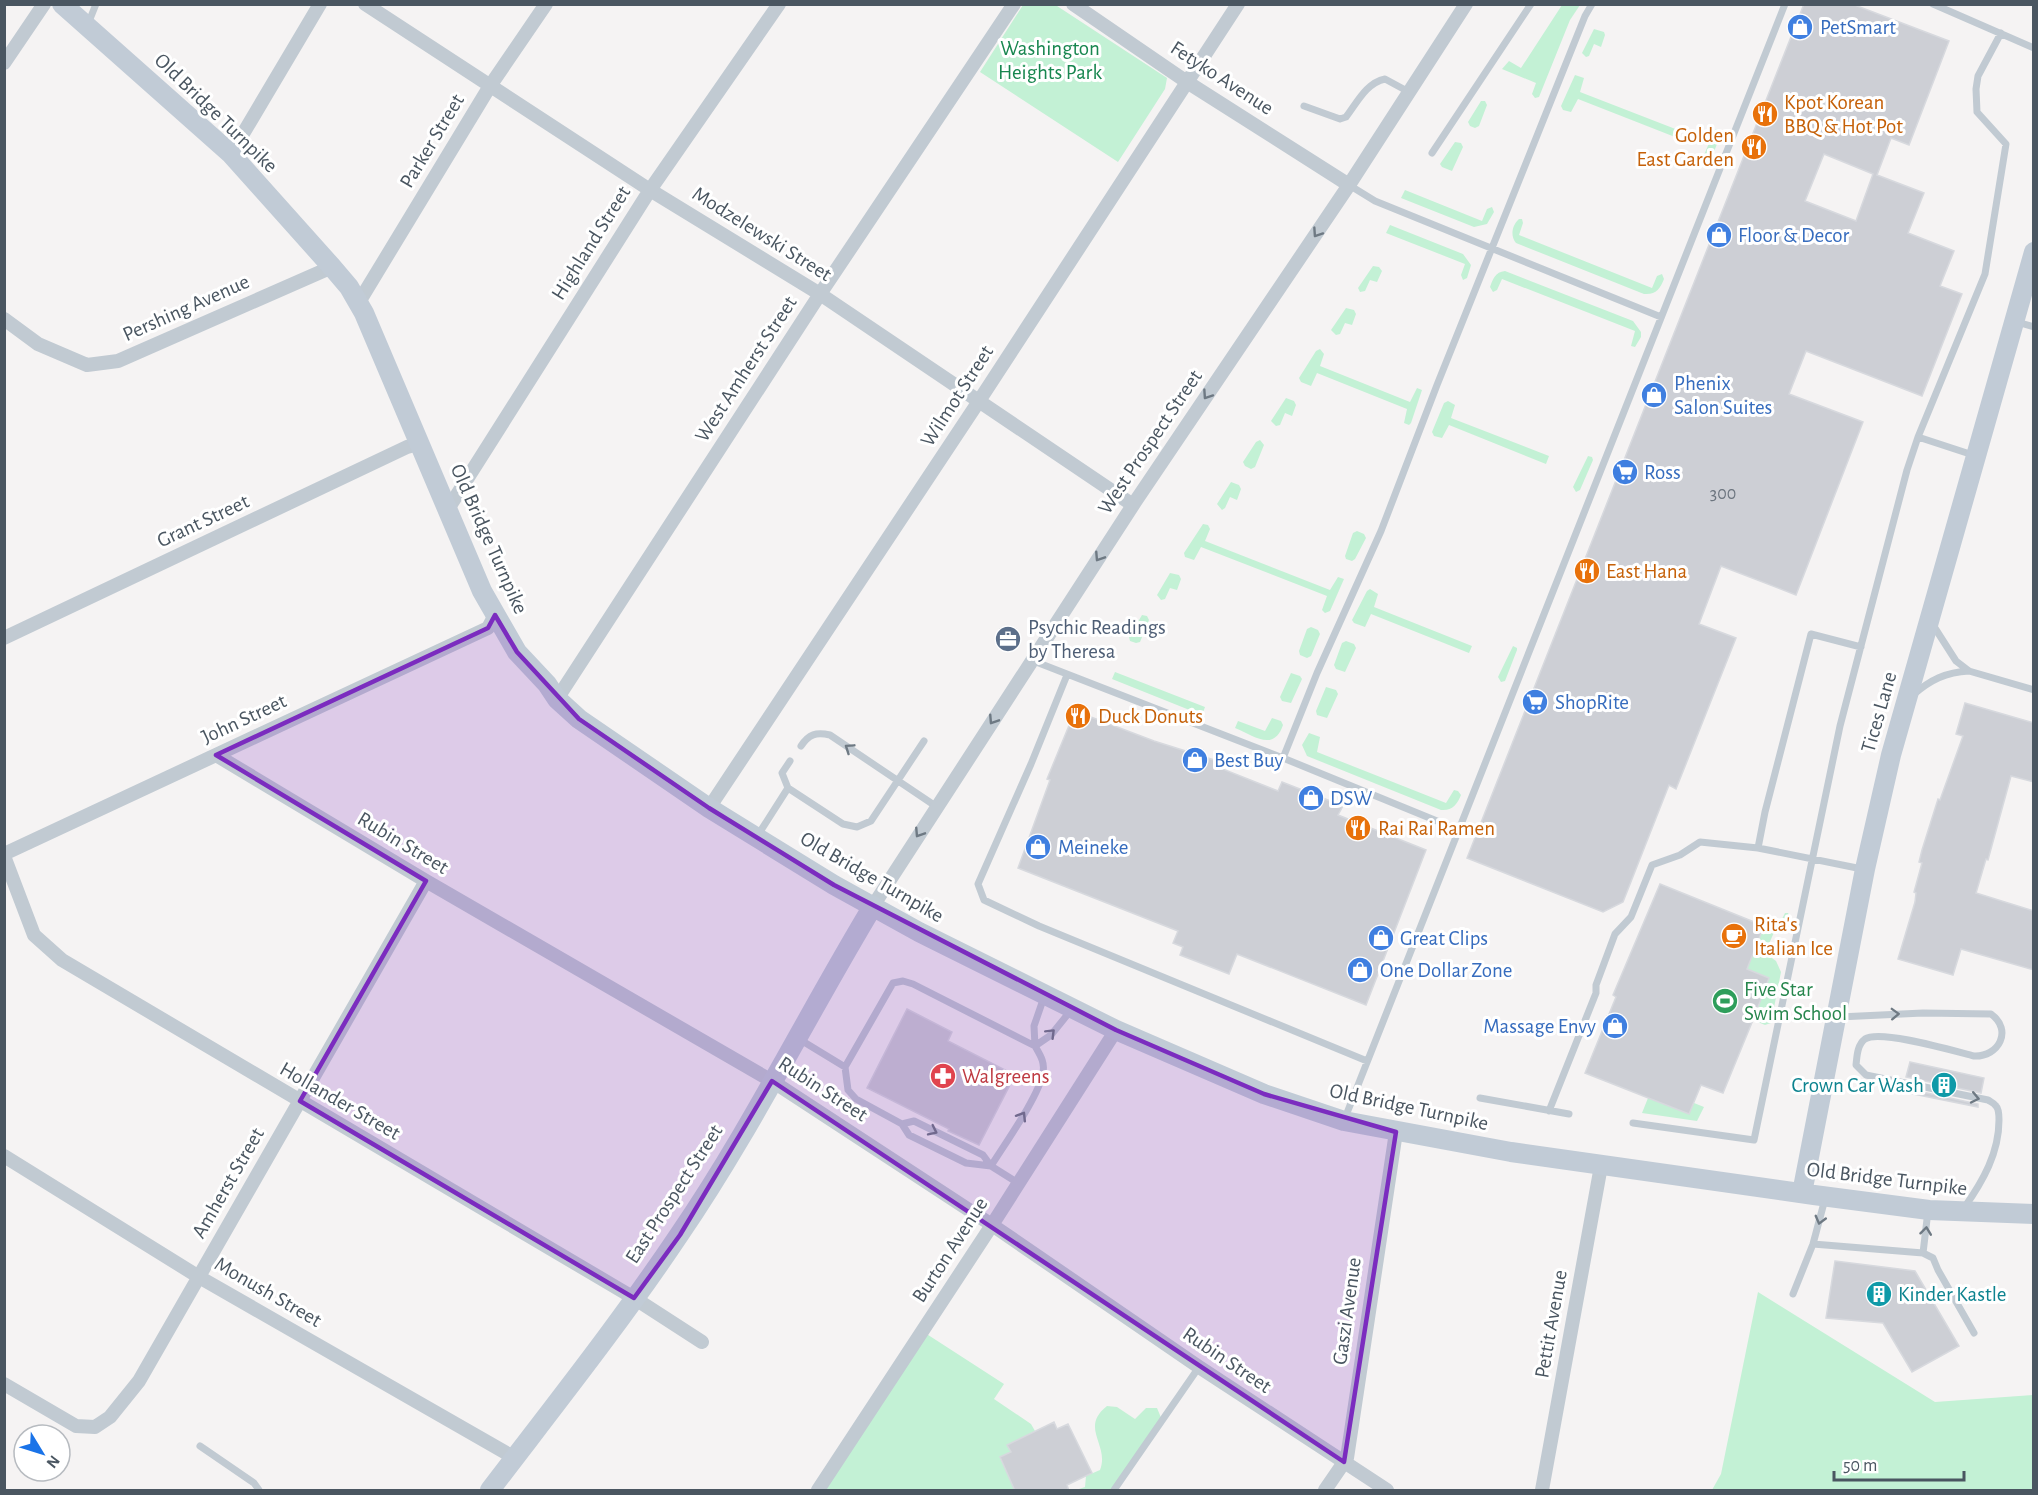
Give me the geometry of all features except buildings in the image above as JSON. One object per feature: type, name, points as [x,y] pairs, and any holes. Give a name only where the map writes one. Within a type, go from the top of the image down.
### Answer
[{"type":"street","points":[[4,63],[44,4]]},
{"type":"street","name":"Old Bridge Turnpike","points":[[62,4],[231,154],[332,267],[359,302],[421,443],[482,591],[517,652],[557,699],[579,719],[757,838],[919,932],[1072,1009],[1264,1094],[1344,1121],[1396,1132],[1601,1166],[1929,1210],[1960,1213],[2034,1214]]},
{"type":"street","points":[[231,154],[320,4]]},
{"type":"street","name":"Modzelewski Street","points":[[365,4],[650,190],[820,294],[1133,505]]},
{"type":"street","name":"Parker Street","points":[[359,302],[490,86],[546,4]]},
{"type":"street","name":"Highland Street","points":[[448,509],[650,190],[778,4]]},
{"type":"street","name":"West Amherst Street","points":[[557,699],[820,294],[1014,4]]},
{"type":"street","name":"Fetyko Avenue","points":[[1073,4],[1187,82],[1349,185]]},
{"type":"street","name":"Wilmot Street","points":[[709,808],[979,401],[1238,4]]},
{"type":"street","name":"West Prospect Street","points":[[873,906],[1031,660],[1349,185],[1466,4]]},
{"type":"street","name":"Tices Lane","points":[[1802,1193],[1865,869],[1891,755],[2034,252]]},
{"type":"street","name":"Pershing Avenue","points":[[4,319],[38,344],[87,365],[118,362],[332,267]]},
{"type":"street","name":"Grant Street","points":[[4,638],[406,447],[421,443]]},
{"type":"street","name":"John Street","points":[[4,855],[488,628],[495,615]]},
{"type":"street","name":"Rubin Street","points":[[216,755],[426,881],[772,1081],[992,1225],[1199,1367],[1387,1491]]},
{"type":"street","name":"Hollander Street","points":[[4,855],[34,935],[62,960],[634,1298],[702,1342]]},
{"type":"street","name":"Amherst Street","points":[[4,1384],[76,1426],[95,1427],[110,1417],[139,1381],[426,881]]},
{"type":"street","name":"East Prospect Street","points":[[490,1491],[680,1235],[873,906]]},
{"type":"street","name":"Burton Avenue","points":[[818,1491],[1116,1030]]},
{"type":"street","name":"Gaszi Avenue","points":[[1325,1491],[1347,1458],[1396,1132]]},
{"type":"street","name":"Monush Street","points":[[4,1156],[199,1277],[515,1458]]},
{"type":"street","name":"Pettit Avenue","points":[[1542,1491],[1601,1166]]},
{"type":"lane","points":[[88,26],[96,4]]},
{"type":"lane","points":[[1432,153],[1531,4]]},
{"type":"lane","points":[[1283,758],[1317,673],[1381,531],[1491,250],[1585,16],[1592,4]]},
{"type":"lane","points":[[1344,1121],[1785,4]]},
{"type":"lane","points":[[1933,4],[2034,48]]},
{"type":"lane","points":[[1633,1123],[1754,1140],[1840,726],[1907,470],[1918,437],[1985,274],[2006,144],[1977,112],[1976,89],[1978,76],[2001,33]]},
{"type":"lane","points":[[1304,106],[1340,119],[1346,117],[1376,81],[1385,79],[1409,92]]},
{"type":"lane","points":[[1349,185],[1375,201],[1491,250],[1661,317]]},
{"type":"lane","points":[[2014,322],[2034,327]]},
{"type":"lane","points":[[1918,437],[1977,456]]},
{"type":"lane","points":[[1930,620],[1956,661],[1969,671]]},
{"type":"lane","points":[[1758,848],[1765,812],[1811,634],[1861,647]]},
{"type":"lane","points":[[1031,660],[1283,758],[1459,830]]},
{"type":"lane","points":[[1907,700],[1923,686],[1953,672],[1969,671],[2034,690]]},
{"type":"lane","points":[[1067,675],[978,884],[984,900],[1039,926],[1367,1061]]},
{"type":"lane","points":[[801,746],[806,738],[818,732],[830,735],[937,807]]},
{"type":"lane","points":[[790,761],[782,773],[788,788],[843,824],[857,827],[871,821],[924,741]]},
{"type":"lane","points":[[757,838],[788,788]]},
{"type":"lane","points":[[1549,1111],[1596,993],[1596,985],[1615,934],[1631,917],[1652,865],[1680,855],[1700,842],[1758,848],[1865,869]]},
{"type":"lane","points":[[991,1166],[966,1163],[909,1135],[902,1124],[856,1099],[849,1090],[845,1066],[885,994],[893,983],[903,981],[914,984],[1035,1046]]},
{"type":"lane","points":[[991,1166],[1037,1092],[1043,1073],[1043,1060],[1035,1046],[1034,1026],[1044,995]]},
{"type":"lane","points":[[1035,1046],[1051,1035],[1072,1009]]},
{"type":"lane","points":[[1837,1017],[1923,1013],[1991,1014],[1997,1018],[2002,1033],[1999,1043],[1993,1052],[1985,1056],[1974,1056],[1908,1040],[1876,1037],[1869,1037],[1861,1043],[1858,1054],[1856,1065],[1866,1075],[1988,1100],[1996,1106],[1999,1114],[1999,1137],[1989,1167],[1960,1213]]},
{"type":"lane","points":[[796,1038],[845,1066]]},
{"type":"lane","points":[[1480,1098],[1569,1114]]},
{"type":"lane","points":[[902,1124],[914,1121],[983,1155],[991,1166],[1018,1183]]},
{"type":"lane","points":[[1793,1294],[1814,1244],[1826,1196]]},
{"type":"lane","points":[[1923,1253],[1929,1210]]},
{"type":"lane","points":[[1814,1244],[1923,1253],[1933,1257],[1974,1333]]},
{"type":"lane","points":[[1114,1491],[1199,1367]]},
{"type":"lane","points":[[200,1446],[254,1483],[259,1491]]},
{"type":"highlighted area","points":[[495,615],[517,652],[579,719],[709,808],[834,885],[1116,1030],[1264,1094],[1396,1132],[1344,1462],[772,1081],[680,1235],[634,1298],[300,1101],[426,881],[216,755],[488,628]]},
{"type":"green space","name":"Washington Heights Park","points":[[1054,4],[1167,78],[1165,89],[1118,162],[980,72],[1023,5]]},
{"type":"green space","points":[[1562,5],[1580,5],[1570,20],[1539,97],[1535,98],[1532,94],[1536,83],[1502,69],[1509,61],[1521,68]]},
{"type":"green space","points":[[1594,29],[1604,32],[1605,35],[1601,47],[1594,44],[1589,56],[1586,57],[1582,53]]},
{"type":"green space","points":[[1575,75],[1584,78],[1580,92],[1678,130],[1675,137],[1578,99],[1571,112],[1563,110],[1561,106]]},
{"type":"green space","points":[[1481,101],[1485,101],[1487,105],[1479,126],[1475,128],[1468,122]]},
{"type":"green space","points":[[1716,129],[1721,131],[1721,134],[1709,164],[1705,165],[1702,160]]},
{"type":"green space","points":[[1455,142],[1461,143],[1463,147],[1452,171],[1440,164]]},
{"type":"green space","points":[[1405,190],[1482,221],[1487,209],[1492,207],[1494,212],[1487,224],[1474,227],[1401,198]]},
{"type":"green space","points":[[1519,219],[1522,219],[1523,223],[1519,235],[1652,288],[1657,276],[1662,274],[1664,279],[1655,292],[1644,294],[1516,243],[1513,231]]},
{"type":"green space","points":[[1390,225],[1463,254],[1471,265],[1467,278],[1463,280],[1461,275],[1465,264],[1386,233]]},
{"type":"green space","points":[[1373,266],[1379,267],[1382,271],[1377,282],[1370,280],[1365,291],[1360,292],[1358,288]]},
{"type":"green space","points":[[1505,271],[1633,321],[1641,332],[1641,337],[1635,347],[1631,346],[1635,331],[1502,279],[1497,290],[1493,292],[1490,287],[1493,279],[1497,274]]},
{"type":"green space","points":[[1346,308],[1354,310],[1356,314],[1352,325],[1345,323],[1340,334],[1336,335],[1331,330]]},
{"type":"green space","points":[[1320,349],[1324,354],[1320,366],[1410,402],[1417,388],[1422,390],[1411,423],[1409,425],[1404,423],[1407,409],[1317,373],[1311,386],[1301,382],[1299,378],[1316,351]]},
{"type":"green space","points":[[1286,398],[1294,401],[1296,405],[1292,416],[1285,413],[1280,425],[1276,426],[1271,421]]},
{"type":"green space","points":[[1448,401],[1455,405],[1451,418],[1549,456],[1546,464],[1449,425],[1442,438],[1434,436],[1432,432],[1444,403]]},
{"type":"green space","points":[[1260,440],[1264,445],[1255,467],[1251,469],[1243,462],[1256,442]]},
{"type":"green space","points":[[1588,456],[1593,460],[1580,490],[1576,492],[1573,487]]},
{"type":"green space","points":[[1231,482],[1239,485],[1241,489],[1237,500],[1230,497],[1222,510],[1217,504]]},
{"type":"green space","points":[[1203,524],[1208,525],[1210,529],[1205,541],[1330,590],[1338,577],[1344,579],[1330,611],[1325,613],[1322,610],[1327,596],[1201,547],[1194,560],[1185,557],[1184,553]]},
{"type":"green space","points":[[1357,531],[1364,534],[1366,538],[1352,561],[1346,559],[1345,556],[1353,533]]},
{"type":"green space","points":[[1170,573],[1179,575],[1181,579],[1177,590],[1170,588],[1165,599],[1161,600],[1157,595]]},
{"type":"green space","points":[[1370,589],[1378,594],[1374,607],[1472,646],[1469,653],[1371,614],[1365,627],[1354,623],[1352,620]]},
{"type":"green space","points":[[1142,615],[1147,616],[1149,620],[1140,642],[1130,641],[1129,637]]},
{"type":"green space","points":[[1311,627],[1318,630],[1320,634],[1311,656],[1307,658],[1300,655],[1299,651],[1307,629]]},
{"type":"green space","points":[[1346,641],[1354,644],[1356,648],[1345,672],[1336,669],[1334,665],[1342,643]]},
{"type":"green space","points":[[1513,646],[1517,650],[1505,681],[1501,682],[1498,677]]},
{"type":"green space","points":[[1115,672],[1205,707],[1202,715],[1112,679]]},
{"type":"green space","points":[[1291,673],[1302,679],[1291,703],[1282,701],[1280,697]]},
{"type":"green space","points":[[1326,687],[1336,690],[1338,694],[1327,718],[1317,715],[1316,711]]},
{"type":"green space","points":[[1272,718],[1281,721],[1283,725],[1279,733],[1269,740],[1256,738],[1235,728],[1238,721],[1265,731]]},
{"type":"green space","points":[[1309,733],[1320,737],[1317,752],[1446,803],[1454,790],[1458,791],[1461,795],[1458,802],[1454,807],[1441,810],[1307,756],[1302,745]]},
{"type":"green space","points":[[1785,913],[1788,913],[1790,917],[1782,932],[1775,930],[1765,953],[1776,961],[1781,972],[1771,1023],[1765,1025],[1753,1020],[1769,978],[1747,969],[1766,922],[1778,927]]},
{"type":"green space","points":[[1648,1098],[1689,1114],[1694,1103],[1704,1107],[1697,1121],[1642,1113]]},
{"type":"green space","points":[[1758,1292],[1935,1402],[2033,1395],[2033,1490],[1712,1490],[1721,1474]]},
{"type":"green space","points":[[922,1331],[1004,1384],[994,1399],[1031,1424],[1035,1431],[1007,1445],[1011,1452],[1000,1458],[1015,1490],[818,1490]]},
{"type":"green space","points":[[1107,1406],[1117,1407],[1135,1419],[1146,1408],[1157,1408],[1162,1420],[1114,1490],[1076,1490],[1085,1487],[1086,1476],[1100,1470],[1102,1461],[1095,1429],[1099,1414]]},
{"type":"place","name":"PetSmart","points":[[1800,27]]},
{"type":"place","name":"Kpot Korean BBQ & Hot Pot","points":[[1765,114]]},
{"type":"place","name":"Golden East Garden","points":[[1754,147]]},
{"type":"place","name":"Floor & Decor","points":[[1719,235]]},
{"type":"place","name":"Phenix Salon Suites","points":[[1654,395]]},
{"type":"place","name":"Ross","points":[[1625,472]]},
{"type":"place","name":"East Hana","points":[[1587,571]]},
{"type":"place","name":"Psychic Readings by Theresa","points":[[1008,639]]},
{"type":"place","name":"ShopRite","points":[[1535,702]]},
{"type":"place","name":"Duck Donuts","points":[[1078,716]]},
{"type":"place","name":"Best Buy","points":[[1195,760]]},
{"type":"place","name":"DSW","points":[[1311,798]]},
{"type":"place","name":"Rai Rai Ramen","points":[[1358,828]]},
{"type":"place","name":"Meineke","points":[[1038,847]]},
{"type":"place","name":"Rita's Italian Ice","points":[[1734,936]]},
{"type":"place","name":"Great Clips","points":[[1381,938]]},
{"type":"place","name":"One Dollar Zone","points":[[1360,970]]},
{"type":"place","name":"Five Star Swim School","points":[[1725,1001]]},
{"type":"place","name":"Massage Envy","points":[[1615,1026]]},
{"type":"place","name":"Walgreens","points":[[943,1076]]},
{"type":"place","name":"Crown Car Wash","points":[[1944,1085]]},
{"type":"place","name":"Kinder Kastle","points":[[1879,1294]]}]
